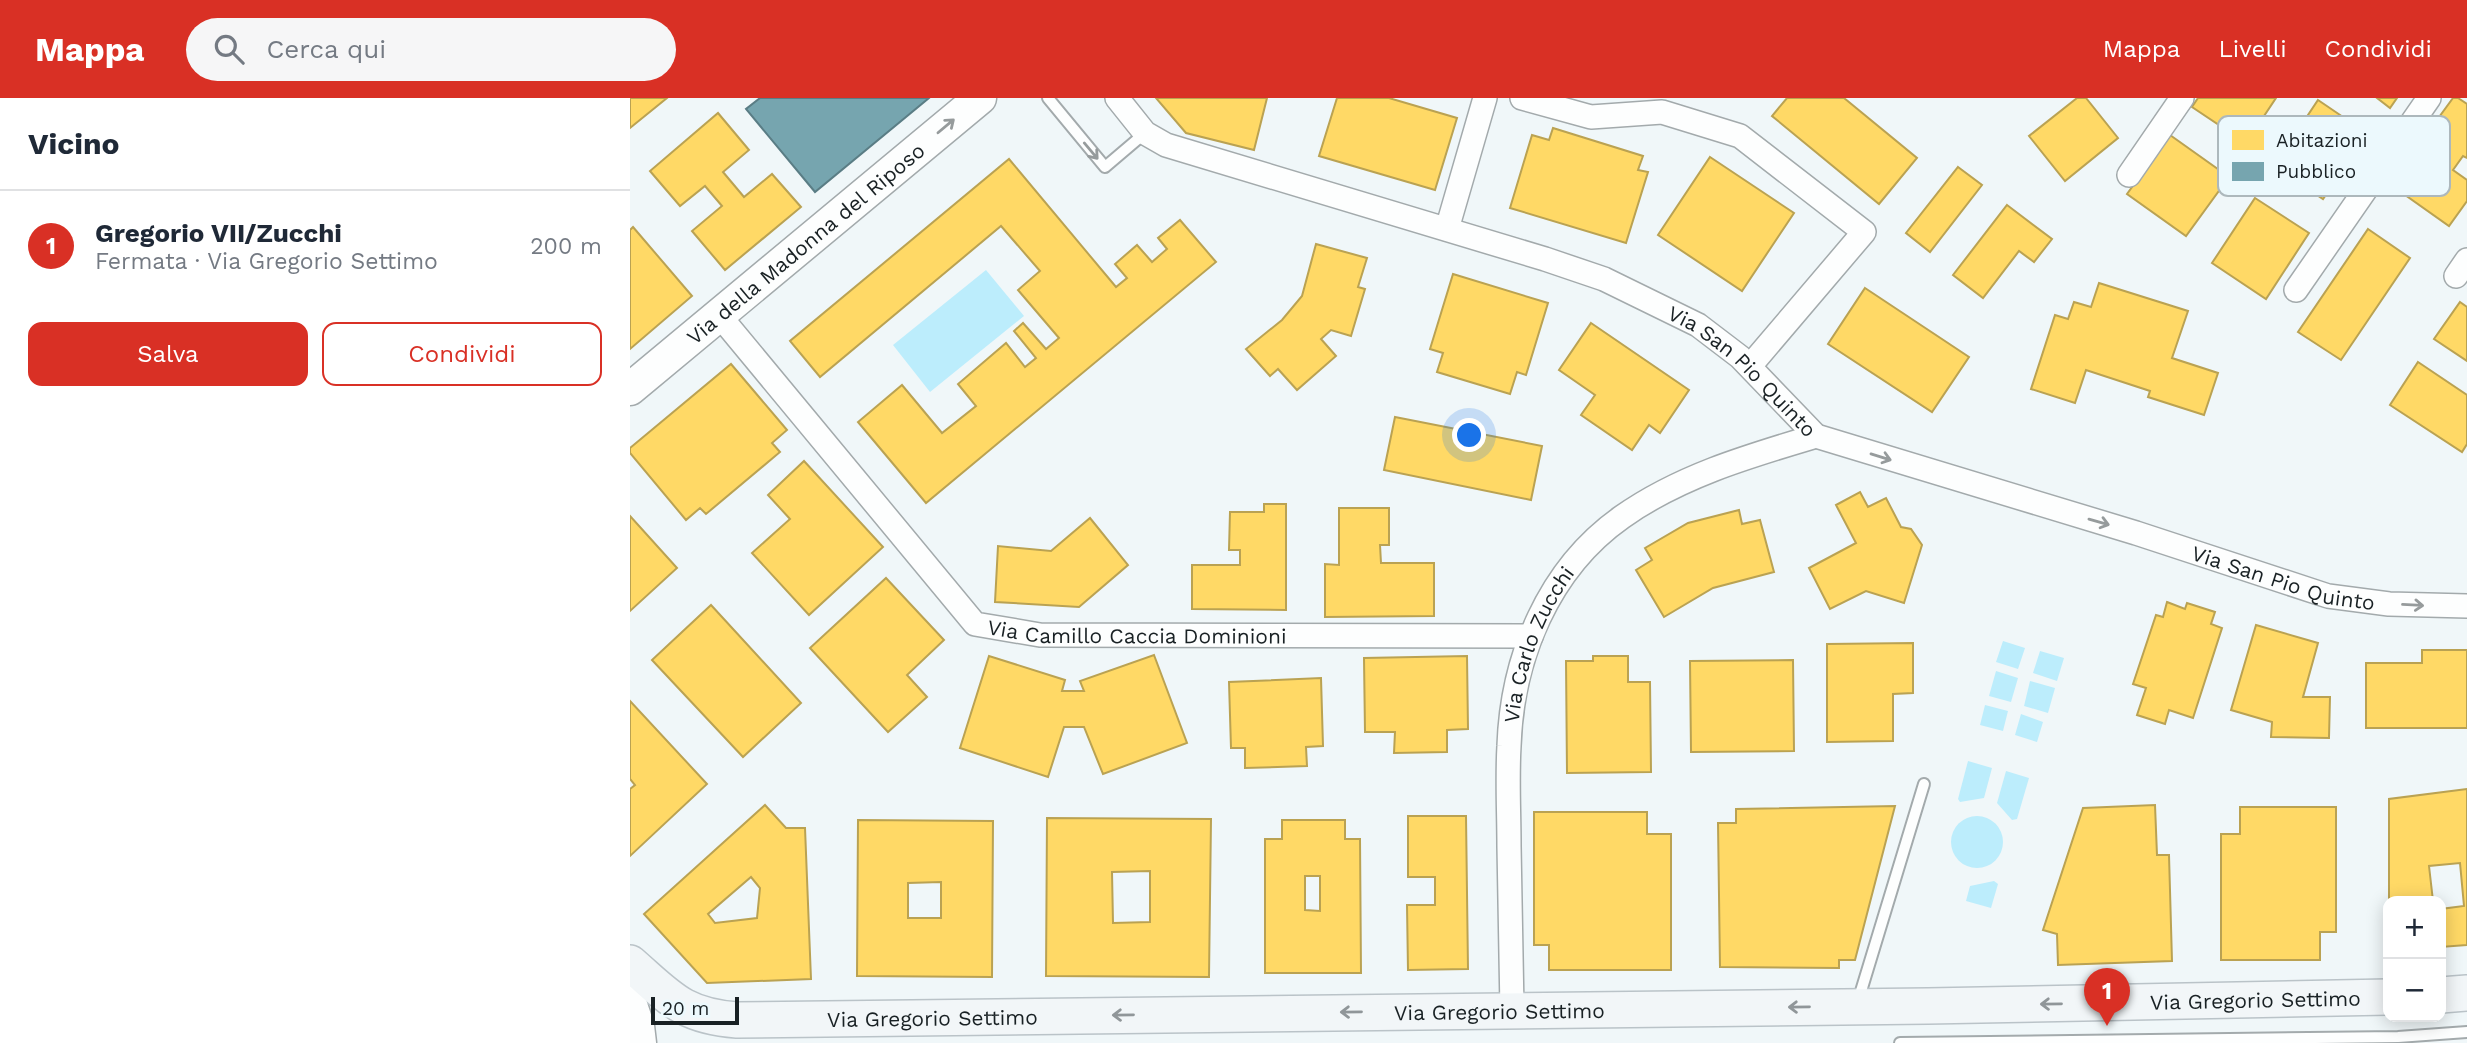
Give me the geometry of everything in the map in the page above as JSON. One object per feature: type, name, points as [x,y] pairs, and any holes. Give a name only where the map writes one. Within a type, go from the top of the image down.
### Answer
[{"type":"main road","name":"Via Gregorio Settimo","points":[[630,963],[688,1010],[710,1017],[737,1020],[1856,1007],[2383,997]]},
{"type":"main road","points":[[2446,995],[2467,993]]},
{"type":"street","name":"Via della Madonna del Riposo","points":[[630,389],[980,98]]},
{"type":"street","points":[[1117,98],[1145,133]]},
{"type":"street","points":[[1447,229],[1485,98]]},
{"type":"street","points":[[1522,98],[1591,117],[1662,112],[1740,135],[1864,232],[1750,366]]},
{"type":"street","points":[[2129,176],[2182,98]]},
{"type":"street","points":[[2417,116],[2429,98]]},
{"type":"street","name":"Via San Pio Quinto","points":[[1145,133],[1166,145],[1575,268],[1646,298],[1706,330],[1750,366],[1816,436],[2136,533],[2328,596],[2389,604],[2467,606]]},
{"type":"street","points":[[2296,290],[2361,196]]},
{"type":"street","name":"Via Camillo Caccia Dominioni","points":[[719,315],[975,624],[1040,635],[1531,636]]},
{"type":"street","name":"Via Carlo Zucchi","points":[[1512,1010],[1509,744],[1518,679],[1531,636],[1559,580],[1584,549],[1622,517],[1673,488],[1707,471],[1816,436]]},
{"type":"street","points":[[630,1002],[640,1041]]},
{"type":"lane","points":[[1048,98],[1105,167],[1145,133]]},
{"type":"lane","points":[[1856,1007],[1924,784]]},
{"type":"lane","name":"Via Gregorio Settimo","points":[[1900,1043],[2398,1037],[2467,1032]]},
{"type":"shaded area","points":[[986,270],[1024,316],[930,392],[893,345]]},
{"type":"shaded area","points":[[2003,641],[2025,648],[2018,669],[1996,662]]},
{"type":"shaded area","points":[[2040,651],[2064,658],[2057,681],[2033,673]]},
{"type":"shaded area","points":[[1996,671],[2018,678],[2011,702],[1989,696]]},
{"type":"shaded area","points":[[2030,681],[2055,688],[2048,713],[2024,706]]},
{"type":"shaded area","points":[[1985,705],[2008,711],[2003,731],[1980,725]]},
{"type":"shaded area","points":[[2021,714],[2043,722],[2037,742],[2015,735]]},
{"type":"shaded area","points":[[1968,761],[1992,768],[1984,798],[1960,802],[1958,799]]},
{"type":"shaded area","points":[[2006,771],[2029,778],[2017,819],[2012,820],[1997,803]]},
{"type":"shaded area","points":[[1977,816],[1987,818],[1995,824],[2001,832],[2001,852],[1995,860],[1987,866],[1977,868],[1967,866],[1959,860],[1953,852],[1951,842],[1953,832],[1959,824],[1967,818]]},
{"type":"shaded area","points":[[1994,881],[1998,884],[1991,908],[1966,901],[1970,886]]},
{"type":"building: Abitazioni","points":[[630,98],[667,98],[630,128]]},
{"type":"building: Abitazioni","points":[[1156,98],[1267,98],[1254,150],[1186,133]]},
{"type":"building: Abitazioni","points":[[1337,98],[1389,98],[1457,118],[1435,190],[1319,156]]},
{"type":"building: Abitazioni","points":[[1787,98],[1844,98],[1917,158],[1879,204],[1772,116]]},
{"type":"building: Abitazioni","points":[[2077,98],[2086,98],[2118,138],[2065,181],[2029,136]]},
{"type":"building: Abitazioni","points":[[2198,98],[2276,98],[2264,116],[2218,116],[2218,124],[2192,107]]},
{"type":"building: Abitazioni","points":[[2377,98],[2397,98],[2390,108]]},
{"type":"building: Abitazioni","points":[[2453,98],[2467,104],[2467,158],[2463,156],[2453,170],[2467,180],[2467,201],[2449,226],[2407,196],[2450,196],[2450,116],[2440,116]]},
{"type":"building: Abitazioni","points":[[2318,100],[2342,116],[2307,116]]},
{"type":"building: Abitazioni","points":[[718,113],[749,150],[723,172],[744,197],[772,174],[801,207],[725,270],[692,231],[722,206],[705,186],[680,206],[650,171]]},
{"type":"building: Abitazioni","points":[[1553,128],[1643,156],[1638,170],[1648,172],[1626,243],[1510,208],[1532,135],[1549,140]]},
{"type":"building: Abitazioni","points":[[2170,135],[2218,169],[2218,192],[2186,236],[2127,194]]},
{"type":"building: Abitazioni","points":[[1710,157],[1794,213],[1742,291],[1658,235]]},
{"type":"building: Abitazioni","points":[[1009,159],[1116,287],[1127,278],[1115,264],[1137,245],[1152,262],[1167,249],[1158,238],[1180,220],[1216,262],[926,503],[858,422],[902,385],[942,433],[976,406],[958,384],[1006,343],[1025,367],[1036,358],[1014,331],[1023,323],[1046,349],[1059,338],[1018,290],[1040,271],[1001,226],[820,377],[790,341]]},
{"type":"building: Abitazioni","points":[[1958,167],[1982,185],[1930,252],[1906,233]]},
{"type":"building: Abitazioni","points":[[2255,198],[2309,233],[2266,299],[2212,263]]},
{"type":"building: Abitazioni","points":[[2007,205],[2052,239],[2034,262],[2019,251],[1983,298],[1953,275]]},
{"type":"building: Abitazioni","points":[[633,227],[692,296],[630,349],[630,230]]},
{"type":"building: Abitazioni","points":[[2368,229],[2410,258],[2341,360],[2298,332]]},
{"type":"building: Abitazioni","points":[[1316,244],[1367,258],[1358,287],[1365,289],[1351,336],[1331,330],[1321,339],[1336,356],[1297,390],[1278,369],[1270,376],[1246,349],[1282,320],[1302,296]]},
{"type":"building: Abitazioni","points":[[1453,274],[1548,303],[1526,375],[1517,372],[1510,394],[1437,372],[1443,353],[1430,349]]},
{"type":"building: Abitazioni","points":[[2099,283],[2188,311],[2172,358],[2218,373],[2204,415],[2148,397],[2150,391],[2086,370],[2075,403],[2031,389],[2055,315],[2068,319],[2074,302],[2091,307]]},
{"type":"building: Abitazioni","points":[[1865,288],[1969,357],[1932,412],[1828,344]]},
{"type":"building: Abitazioni","points":[[2460,302],[2467,307],[2467,361],[2434,339]]},
{"type":"building: Abitazioni","points":[[1591,323],[1689,390],[1660,433],[1649,425],[1632,450],[1581,415],[1595,395],[1559,370]]},
{"type":"building: Abitazioni","points":[[2418,362],[2467,395],[2467,444],[2462,452],[2390,405]]},
{"type":"building: Abitazioni","points":[[731,364],[787,430],[772,443],[780,452],[706,514],[700,508],[686,520],[630,453],[630,448]]},
{"type":"building: Abitazioni","points":[[1395,417],[1542,446],[1531,500],[1384,470]]},
{"type":"building: Abitazioni","points":[[804,461],[883,547],[809,615],[752,553],[790,519],[768,495]]},
{"type":"building: Abitazioni","points":[[1860,492],[1868,507],[1886,498],[1901,527],[1911,529],[1922,545],[1904,603],[1866,591],[1830,609],[1809,568],[1856,543],[1836,505]]},
{"type":"building: Abitazioni","points":[[1264,504],[1286,504],[1286,610],[1192,609],[1192,565],[1240,565],[1240,550],[1229,550],[1230,512],[1264,512]]},
{"type":"building: Abitazioni","points":[[1339,508],[1389,508],[1389,545],[1380,545],[1381,563],[1434,563],[1434,616],[1325,617],[1325,564],[1339,565]]},
{"type":"building: Abitazioni","points":[[1739,510],[1742,524],[1760,520],[1774,572],[1713,588],[1664,617],[1636,570],[1652,560],[1645,548],[1688,523]]},
{"type":"building: Abitazioni","points":[[630,516],[677,568],[630,611]]},
{"type":"building: Abitazioni","points":[[1090,518],[1128,565],[1079,607],[995,602],[998,546],[1051,551]]},
{"type":"building: Abitazioni","points":[[886,578],[944,640],[907,675],[927,697],[888,732],[810,648]]},
{"type":"building: Abitazioni","points":[[2167,602],[2185,609],[2187,603],[2215,612],[2211,624],[2222,628],[2193,718],[2169,710],[2165,724],[2137,715],[2146,688],[2133,684],[2156,615],[2163,617]]},
{"type":"building: Abitazioni","points":[[711,605],[801,703],[743,757],[652,660]]},
{"type":"building: Abitazioni","points":[[2256,625],[2318,643],[2303,697],[2330,697],[2329,738],[2271,737],[2272,722],[2231,710]]},
{"type":"building: Abitazioni","points":[[1913,643],[1913,693],[1893,694],[1893,741],[1827,742],[1827,644]]},
{"type":"building: Abitazioni","points":[[2422,650],[2467,650],[2467,728],[2366,728],[2366,663],[2422,663]]},
{"type":"building: Abitazioni","points":[[1154,655],[1187,743],[1103,774],[1084,727],[1064,727],[1048,777],[960,748],[989,656],[1065,680],[1062,691],[1084,691],[1080,681]]},
{"type":"building: Abitazioni","points":[[1467,656],[1468,729],[1447,730],[1447,752],[1394,753],[1395,732],[1365,732],[1364,658]]},
{"type":"building: Abitazioni","points":[[1593,656],[1628,656],[1628,682],[1650,682],[1651,772],[1567,773],[1566,661],[1593,661]]},
{"type":"building: Abitazioni","points":[[1793,660],[1794,751],[1691,752],[1690,661]]},
{"type":"building: Abitazioni","points":[[1321,678],[1323,746],[1306,747],[1307,766],[1245,768],[1245,748],[1231,748],[1229,682]]},
{"type":"building: Abitazioni","points":[[630,701],[707,784],[630,856],[630,789],[635,785],[630,779]]},
{"type":"building: Abitazioni","points":[[2467,789],[2467,945],[2446,947],[2446,908],[2464,906],[2460,863],[2429,866],[2432,896],[2389,896],[2389,799]]},
{"type":"building: Abitazioni","points":[[765,805],[786,828],[805,828],[811,979],[707,983],[644,914]],"holes":[[[751,877],[760,888],[757,918],[715,923],[708,914]]]},
{"type":"building: Abitazioni","points":[[2155,805],[2157,855],[2169,855],[2172,961],[2058,965],[2057,934],[2043,930],[2083,808]]},
{"type":"building: Abitazioni","points":[[1895,806],[1855,960],[1839,960],[1839,968],[1720,967],[1718,823],[1736,823],[1736,809]]},
{"type":"building: Abitazioni","points":[[2240,807],[2336,807],[2336,932],[2320,932],[2320,960],[2221,960],[2221,834],[2240,834]]},
{"type":"building: Abitazioni","points":[[1534,812],[1647,812],[1647,834],[1671,834],[1671,970],[1549,970],[1549,945],[1534,945]]},
{"type":"building: Abitazioni","points":[[1408,816],[1466,816],[1468,969],[1408,970],[1407,905],[1435,905],[1435,877],[1408,877]]},
{"type":"building: Abitazioni","points":[[1047,818],[1211,819],[1209,977],[1046,976]],"holes":[[[1150,871],[1150,922],[1113,923],[1112,872]]]},
{"type":"building: Abitazioni","points":[[858,820],[993,821],[992,977],[857,976]],"holes":[[[941,882],[941,918],[908,918],[908,883]]]},
{"type":"building: Abitazioni","points":[[1282,820],[1345,820],[1345,839],[1360,839],[1361,973],[1265,973],[1265,839],[1282,839]],"holes":[[[1305,876],[1320,876],[1320,911],[1305,910]]]},
{"type":"building: Pubblico","points":[[760,98],[929,98],[815,192],[746,109]]},
{"type":"place","name":"Gregorio VII/Zucchi","points":[[2107,1026]]}]
